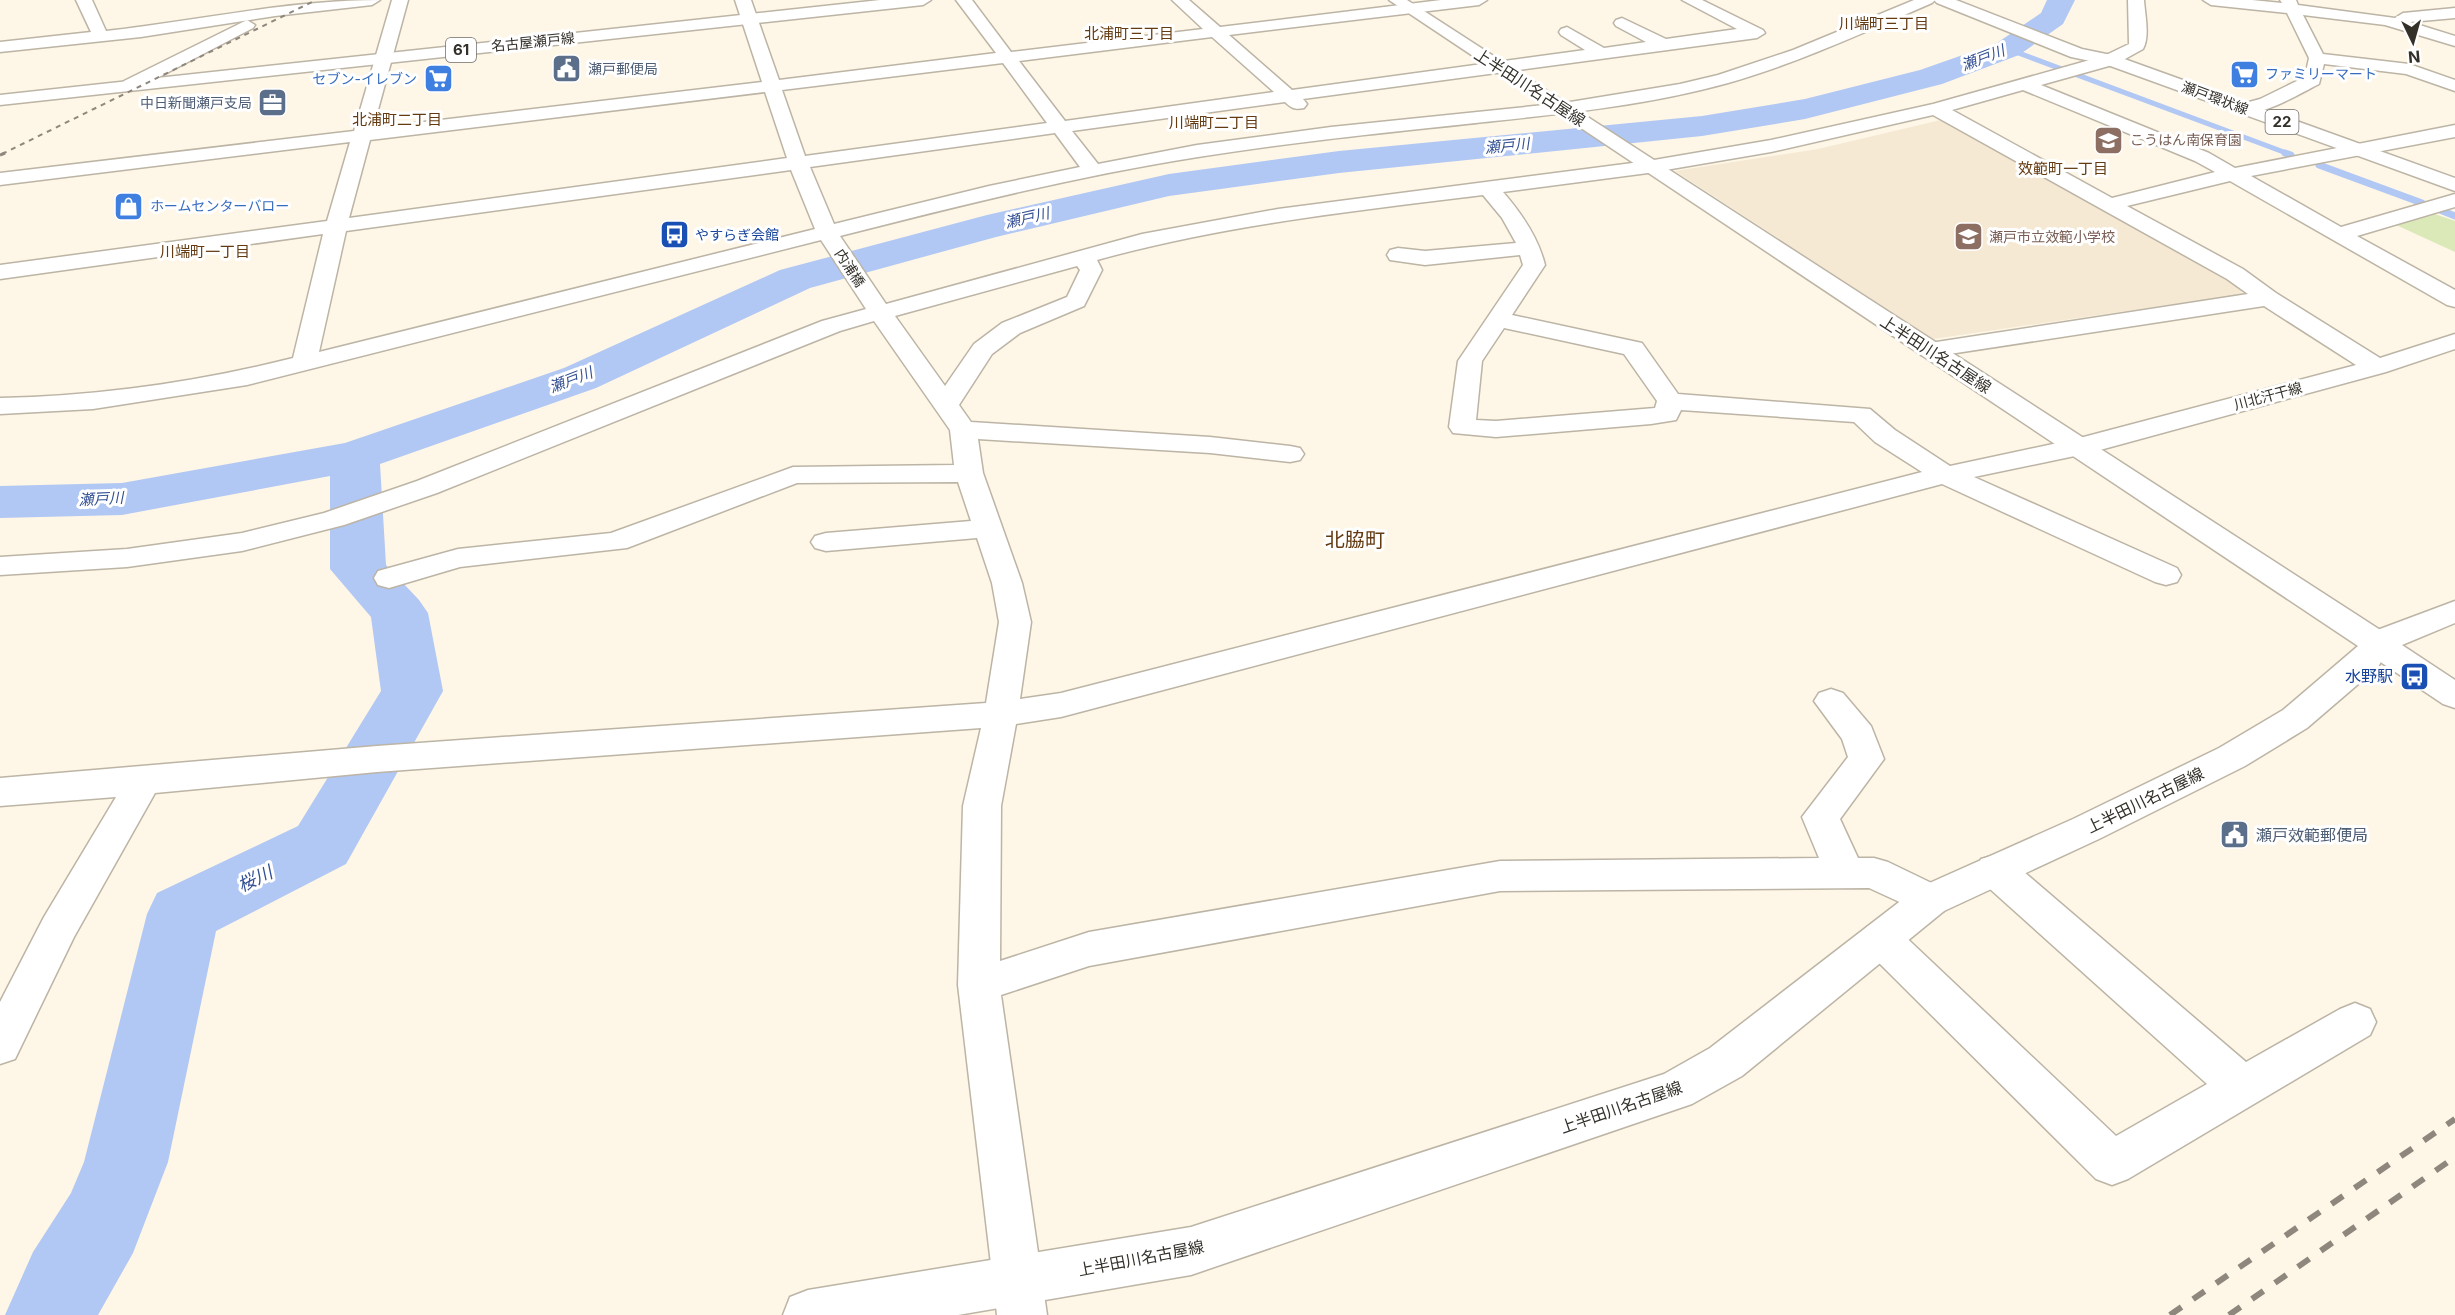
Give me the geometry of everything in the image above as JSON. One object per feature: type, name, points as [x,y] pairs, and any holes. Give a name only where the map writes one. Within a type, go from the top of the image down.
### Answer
[{"type":"street","points":[[84,0],[100,17],[100,37]]},
{"type":"street","points":[[130,85],[296,0]]},
{"type":"street","points":[[0,60],[6,46],[100,37],[274,11],[372,0]]},
{"type":"street","points":[[304,364],[336,226],[400,0]]},
{"type":"street","name":"内浦橋","points":[[743,0],[798,163],[830,238],[954,418]]},
{"type":"street","name":"名古屋瀬戸線","points":[[0,100],[923,0]]},
{"type":"street","points":[[964,0],[1093,171]]},
{"type":"street","points":[[1180,0],[1331,133]]},
{"type":"street","points":[[0,179],[1216,31],[1404,4],[1479,0]]},
{"type":"street","points":[[1690,0],[1799,54]]},
{"type":"street","points":[[0,406],[47,405],[145,395],[247,377],[830,238],[989,192],[1197,151],[1331,133],[1564,108],[1691,86],[1723,79],[1799,54],[1927,0]]},
{"type":"street","name":"瀬戸環状線","points":[[1942,0],[2077,53],[2110,60],[2455,185]]},
{"type":"street","name":"瀬戸環状線","points":[[1963,0],[2088,48],[2110,60]]},
{"type":"street","points":[[2,568],[127,558],[196,549],[242,542],[334,519],[427,487],[831,326],[874,304],[1084,257],[1142,241],[1278,215],[1648,167],[1817,137],[1936,109],[2110,60],[2137,46],[2136,0]]},
{"type":"street","points":[[2211,0],[2289,4],[2387,20],[2455,41]]},
{"type":"street","name":"上半田川名古屋線","points":[[808,1315],[1019,1298],[1191,1251],[1676,1090],[1726,1062],[1930,900],[2086,829],[2232,757],[2295,720],[2366,659],[2376,643],[1648,167],[1564,108],[1404,4]]},
{"type":"street","points":[[2244,109],[2266,103],[2313,80],[2317,58],[2289,4]]},
{"type":"street","points":[[2387,20],[2455,13]]},
{"type":"street","points":[[1622,23],[1663,44]]},
{"type":"street","points":[[1568,32],[1601,53]]},
{"type":"street","points":[[0,272],[1754,32]]},
{"type":"street","points":[[2317,58],[2392,66],[2455,86]]},
{"type":"street","points":[[2023,84],[2202,157],[2455,300]]},
{"type":"street","points":[[1936,109],[2235,274],[2268,298],[2377,367]]},
{"type":"street","points":[[2111,204],[2233,174],[2455,131]]},
{"type":"street","points":[[1487,187],[1506,207],[1530,248],[1534,265],[1470,361],[1462,427],[1496,429],[1659,415],[1667,414],[1671,401]]},
{"type":"street","points":[[2340,234],[2455,200]]},
{"type":"street","points":[[1398,255],[1425,258],[1530,248]]},
{"type":"street","points":[[1019,1298],[979,985],[982,806],[1001,714],[1015,622],[1007,583],[969,473],[954,418],[983,349],[1011,328],[1076,301],[1091,270],[1084,257]]},
{"type":"street","points":[[1930,351],[2268,298]]},
{"type":"street","points":[[1497,319],[1633,348],[1671,401]]},
{"type":"street","name":"川北汗干線","points":[[0,792],[377,759],[1001,714],[1061,705],[1945,475],[2079,447],[2377,367],[2455,341]]},
{"type":"street","points":[[1671,401],[1861,415],[1885,436],[1945,475],[2166,575]]},
{"type":"street","points":[[954,418],[1290,454]]},
{"type":"street","points":[[389,578],[458,558],[616,542],[793,475],[969,473]]},
{"type":"street","points":[[826,542],[988,528]]},
{"type":"street","points":[[2376,643],[2455,611]]},
{"type":"street","points":[[2376,643],[2455,696]]},
{"type":"street","points":[[1831,701],[1859,735],[1866,759],[1821,817],[1844,871]]},
{"type":"street","points":[[0,1045],[58,929],[144,781]]},
{"type":"street","points":[[1995,870],[2241,1086]]},
{"type":"street","points":[[979,985],[1089,949],[1500,876],[1771,875],[1844,871],[1874,873],[1930,900]]},
{"type":"street","points":[[1881,939],[2112,1163],[2241,1086],[2355,1022]]},
{"type":"shaded area","name":"瀬戸市立效範小学校","points":[[1945,119],[2225,273],[2243,294],[1933,339],[1675,171],[1818,149]]},
{"type":"green space","points":[[2429,212],[2455,221],[2455,252],[2394,224]]},
{"type":"waterway","name":"瀬戸川","points":[[355,456],[580,378],[795,279],[987,227],[1169,185],[1339,162],[1702,126],[1805,109],[1931,77],[2008,49],[2053,18],[2061,0]]},
{"type":"waterway","points":[[2008,49],[2289,154]]},
{"type":"waterway","points":[[2285,153],[2291,155]]},
{"type":"waterway","points":[[2319,165],[2422,203]]},
{"type":"waterway","points":[[2440,210],[2455,216]]},
{"type":"waterway","name":"瀬戸川","points":[[0,502],[122,499],[355,456]]},
{"type":"waterway","name":"桜川","points":[[51,1315],[65,1284],[102,1223],[126,1162],[183,914],[322,845],[412,691],[399,613],[358,569],[355,456]]},
{"type":"railway","points":[[2,154],[316,0]]},
{"type":"railway","points":[[0,155],[5,153]]},
{"type":"railway","points":[[2170,1315],[2455,1119]]},
{"type":"railway","points":[[2229,1315],[2455,1157]]},
{"type":"place","name":"瀬戸郵便局","points":[[567,69]]},
{"type":"place","name":"ファミリーマート","points":[[2244,74]]},
{"type":"place","name":"セブン-イレブン","points":[[438,79]]},
{"type":"place","name":"中日新聞瀬戸支局","points":[[273,103]]},
{"type":"place","name":"こうはん南保育園","points":[[2109,140]]},
{"type":"place","name":"ホームセンターバロー","points":[[129,206]]},
{"type":"place","name":"やすらぎ会館","points":[[674,235]]},
{"type":"place","name":"瀬戸市立效範小学校","points":[[1968,237]]},
{"type":"place","name":"水野駅","points":[[2414,676]]},
{"type":"place","name":"瀬戸效範郵便局","points":[[2235,835]]},
{"type":"district","name":"川端町三丁目","points":[[1884,24]]},
{"type":"district","name":"北浦町三丁目","points":[[1129,34]]},
{"type":"district","name":"北浦町二丁目","points":[[397,120]]},
{"type":"district","name":"川端町二丁目","points":[[1214,123]]},
{"type":"district","name":"效範町一丁目","points":[[2063,169]]},
{"type":"district","name":"川端町一丁目","points":[[205,252]]},
{"type":"district","name":"北脇町","points":[[1355,540]]}]
